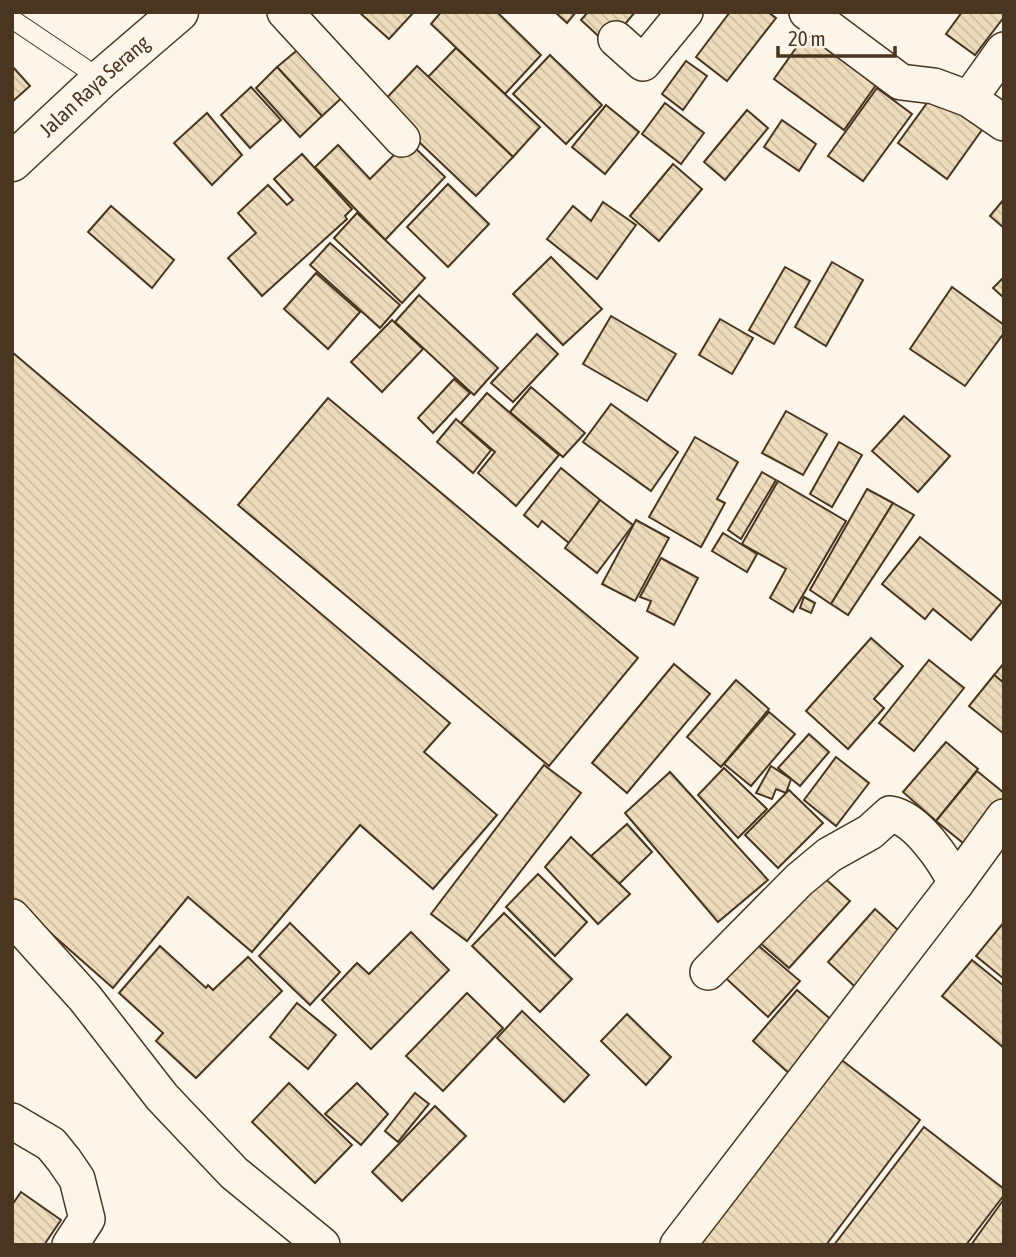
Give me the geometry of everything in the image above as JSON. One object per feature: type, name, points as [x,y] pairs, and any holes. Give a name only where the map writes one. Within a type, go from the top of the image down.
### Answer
[{"type":"highway","name":"Jalan Raya Serang","points":[[12,162],[178,12]]},
{"type":"street","points":[[285,12],[402,139]]},
{"type":"street","points":[[616,39],[643,63],[685,12]]},
{"type":"street","points":[[807,12],[901,82],[934,86],[969,99],[1004,123]]},
{"type":"street","points":[[969,99],[1004,50]]},
{"type":"street","points":[[708,972],[799,880],[829,855],[870,832],[890,814],[905,821],[943,857],[956,884]]},
{"type":"street","points":[[678,1245],[956,884],[1004,817]]},
{"type":"street","points":[[12,918],[85,998],[162,1097],[234,1172],[322,1245]]},
{"type":"street","points":[[12,1121],[51,1144],[77,1179],[87,1219],[69,1245]]},
{"type":"lane","points":[[12,19],[101,79]]},
{"type":"building","points":[[359,12],[414,12],[389,39]]},
{"type":"building","points":[[441,12],[497,12],[541,55],[505,94],[431,24]]},
{"type":"building","points":[[555,12],[576,12],[567,23]]},
{"type":"building","points":[[588,12],[635,12],[608,45],[581,20]]},
{"type":"building","points":[[730,12],[768,12],[776,18],[727,81],[696,57]]},
{"type":"building","points":[[962,12],[1004,12],[1004,17],[975,55],[946,34]]},
{"type":"building","points":[[806,34],[876,85],[844,130],[774,79]]},
{"type":"building","points":[[301,47],[345,95],[322,116],[277,67]]},
{"type":"building","points":[[456,48],[540,127],[513,157],[428,77]]},
{"type":"building","points":[[550,55],[602,105],[566,144],[513,94]]},
{"type":"building","points":[[686,61],[707,76],[683,110],[662,94]]},
{"type":"building","points":[[12,66],[30,86],[12,102]]},
{"type":"building","points":[[417,66],[513,157],[476,196],[380,105]]},
{"type":"building","points":[[277,67],[322,116],[300,137],[256,88]]},
{"type":"building","points":[[251,87],[281,120],[250,148],[221,115]]},
{"type":"building","points":[[877,88],[912,114],[863,181],[828,156]]},
{"type":"building","points":[[935,92],[984,127],[947,179],[898,143]]},
{"type":"building","points":[[665,103],[704,133],[681,164],[642,134]]},
{"type":"building","points":[[606,105],[639,132],[605,174],[572,147]]},
{"type":"building","points":[[747,110],[768,128],[725,180],[704,162]]},
{"type":"building","points":[[207,113],[242,155],[212,185],[174,143]]},
{"type":"building","points":[[782,120],[816,144],[799,171],[764,147]]},
{"type":"building","points":[[408,141],[445,177],[385,240],[315,167],[338,145],[370,179]]},
{"type":"building","points":[[302,154],[352,209],[345,216],[347,219],[262,296],[228,258],[256,233],[238,213],[268,185],[287,205],[293,200],[274,179]]},
{"type":"building","points":[[673,164],[702,189],[659,241],[630,216]]},
{"type":"building","points":[[448,184],[489,224],[448,267],[407,227]]},
{"type":"building","points":[[1004,199],[1004,228],[990,216]]},
{"type":"building","points":[[603,202],[636,225],[597,279],[547,239],[573,206],[591,221]]},
{"type":"building","points":[[111,206],[174,260],[152,288],[88,232]]},
{"type":"building","points":[[357,213],[425,278],[402,303],[334,238]]},
{"type":"building","points":[[330,243],[400,305],[380,328],[310,265]]},
{"type":"building","points":[[551,257],[602,309],[563,345],[513,294]]},
{"type":"building","points":[[832,262],[863,280],[826,346],[795,327]]},
{"type":"building","points":[[785,267],[810,281],[774,344],[749,330]]},
{"type":"building","points":[[316,273],[360,312],[328,349],[284,309]]},
{"type":"building","points":[[1004,277],[1004,298],[993,288]]},
{"type":"building","points":[[952,287],[1004,325],[1004,333],[965,386],[910,349]]},
{"type":"building","points":[[419,295],[498,368],[474,395],[395,322]]},
{"type":"building","points":[[611,316],[676,354],[647,401],[583,364]]},
{"type":"building","points":[[720,319],[753,338],[732,374],[699,355]]},
{"type":"building","points":[[392,320],[423,349],[382,392],[351,362]]},
{"type":"building","points":[[537,334],[558,354],[513,402],[491,383]]},
{"type":"building","points":[[12,352],[450,723],[424,752],[497,815],[433,889],[360,825],[252,952],[188,897],[113,988],[12,899]]},
{"type":"building","points":[[454,379],[470,393],[433,433],[418,418]]},
{"type":"building","points":[[531,387],[585,433],[563,457],[510,412]]},
{"type":"building","points":[[487,393],[559,455],[516,506],[478,473],[495,452],[461,423]]},
{"type":"building","points":[[328,398],[638,658],[549,766],[238,505]]},
{"type":"building","points":[[611,404],[678,452],[651,491],[583,442]]},
{"type":"building","points":[[786,411],[827,434],[803,475],[762,453]]},
{"type":"building","points":[[904,416],[950,456],[918,492],[872,451]]},
{"type":"building","points":[[456,419],[491,450],[473,473],[437,442]]},
{"type":"building","points":[[695,437],[738,462],[717,499],[725,503],[701,547],[649,517]]},
{"type":"building","points":[[839,442],[862,455],[832,507],[810,494]]},
{"type":"building","points":[[561,468],[600,500],[569,543],[542,521],[538,527],[524,515]]},
{"type":"building","points":[[762,472],[776,480],[741,539],[728,530]]},
{"type":"building","points":[[778,481],[846,521],[793,612],[770,598],[786,569],[742,544]]},
{"type":"building","points":[[867,489],[893,503],[831,604],[810,590]]},
{"type":"building","points":[[600,500],[633,525],[597,573],[565,548]]},
{"type":"building","points":[[893,503],[914,515],[848,615],[831,604]]},
{"type":"building","points":[[636,520],[669,538],[635,601],[602,584]]},
{"type":"building","points":[[723,533],[757,554],[747,572],[712,551]]},
{"type":"building","points":[[920,537],[1002,602],[971,640],[933,609],[925,619],[882,584]]},
{"type":"building","points":[[661,558],[698,578],[674,625],[647,611],[651,601],[640,597]]},
{"type":"building","points":[[804,597],[815,603],[811,613],[800,608]]},
{"type":"building","points":[[871,638],[903,666],[874,699],[884,708],[848,749],[806,711]]},
{"type":"building","points":[[929,660],[964,688],[914,751],[879,723]]},
{"type":"building","points":[[1004,663],[1004,683],[994,675]]},
{"type":"building","points":[[674,664],[710,694],[627,793],[592,763]]},
{"type":"building","points":[[994,675],[1004,683],[1004,734],[969,706]]},
{"type":"building","points":[[736,680],[769,709],[721,767],[687,737]]},
{"type":"building","points":[[769,712],[795,734],[751,786],[724,764]]},
{"type":"building","points":[[809,734],[829,752],[800,786],[778,768]]},
{"type":"building","points":[[946,742],[978,769],[936,821],[903,792]]},
{"type":"building","points":[[836,757],[869,783],[836,826],[804,800]]},
{"type":"building","points":[[544,765],[581,793],[467,941],[431,914]]},
{"type":"building","points":[[771,766],[791,779],[786,793],[776,789],[772,799],[756,793]]},
{"type":"building","points":[[724,768],[767,809],[738,838],[698,795]]},
{"type":"building","points":[[977,771],[1004,793],[1004,803],[968,847],[936,821]]},
{"type":"building","points":[[670,772],[768,880],[718,922],[625,813]]},
{"type":"building","points":[[789,790],[823,823],[778,868],[745,835]]},
{"type":"building","points":[[627,824],[652,852],[619,884],[591,856]]},
{"type":"building","points":[[571,837],[630,894],[598,924],[545,867]]},
{"type":"building","points":[[538,874],[587,922],[555,956],[506,907]]},
{"type":"building","points":[[820,874],[850,901],[789,968],[759,942]]},
{"type":"building","points":[[875,909],[910,941],[862,993],[828,962]]},
{"type":"building","points":[[504,913],[572,979],[540,1012],[472,946]]},
{"type":"building","points":[[1004,922],[1004,979],[976,956]]},
{"type":"building","points":[[290,923],[340,972],[310,1005],[259,956]]},
{"type":"building","points":[[411,932],[449,970],[371,1049],[322,1000],[357,963],[369,974]]},
{"type":"building","points":[[747,936],[800,981],[768,1017],[718,971]]},
{"type":"building","points":[[160,946],[206,988],[208,985],[213,990],[248,957],[282,991],[196,1078],[156,1041],[163,1033],[119,993]]},
{"type":"building","points":[[972,960],[1004,986],[1004,1048],[942,996]]},
{"type":"building","points":[[797,990],[835,1023],[791,1075],[753,1041]]},
{"type":"building","points":[[467,993],[503,1028],[443,1091],[406,1056]]},
{"type":"building","points":[[297,1003],[336,1035],[308,1069],[270,1037]]},
{"type":"building","points":[[522,1011],[589,1075],[564,1102],[497,1038]]},
{"type":"building","points":[[627,1014],[671,1057],[646,1085],[601,1041]]},
{"type":"building","points":[[839,1058],[920,1120],[826,1245],[696,1245]]},
{"type":"building","points":[[289,1083],[352,1145],[315,1183],[252,1122]]},
{"type":"building","points":[[357,1083],[388,1114],[361,1145],[325,1114]]},
{"type":"building","points":[[415,1093],[429,1104],[398,1142],[385,1131]]},
{"type":"building","points":[[435,1106],[466,1136],[402,1201],[372,1172]]},
{"type":"building","points":[[924,1127],[1004,1189],[1004,1195],[966,1245],[834,1245]]},
{"type":"building","points":[[21,1192],[61,1220],[44,1245],[12,1245],[12,1205]]},
{"type":"building","points":[[1004,1199],[1004,1245],[971,1245]]}]
